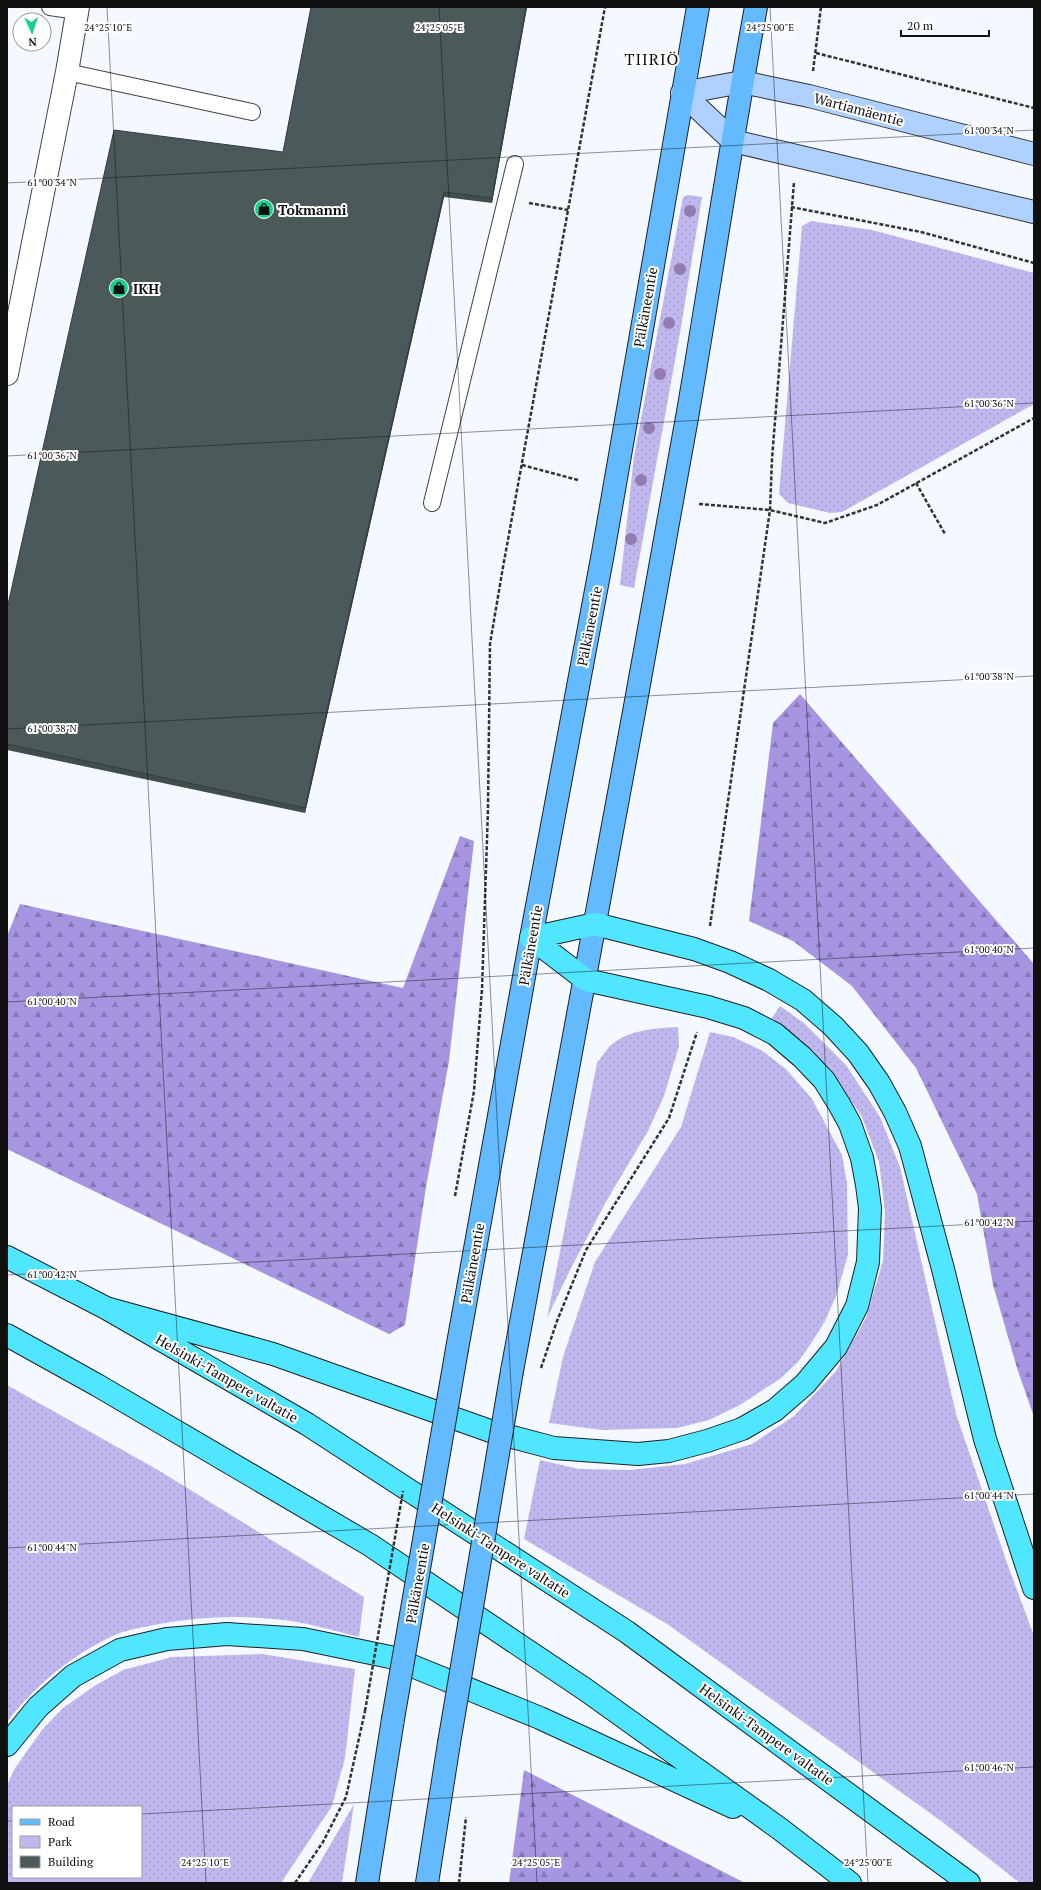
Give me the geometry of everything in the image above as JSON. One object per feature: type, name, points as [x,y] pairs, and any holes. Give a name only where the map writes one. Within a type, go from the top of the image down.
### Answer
[{"type":"highway","points":[[531,938],[595,924],[694,949],[730,962],[768,980],[803,1000],[833,1026],[858,1053],[879,1083],[895,1112],[910,1146],[943,1269],[985,1439],[1034,1588]]},
{"type":"highway","points":[[106,1308],[274,1354],[493,1432],[554,1448],[638,1454],[669,1451],[707,1441],[742,1429],[775,1410],[805,1384],[836,1348],[857,1306],[868,1262],[870,1208],[862,1158],[850,1124],[824,1080],[802,1057],[775,1034],[744,1018],[708,1007],[586,980],[531,938]]},
{"type":"highway","name":"Helsinki-Tampere valtatie","points":[[7,1257],[106,1308],[307,1424],[627,1632],[969,1883]]},
{"type":"highway","points":[[7,1335],[97,1385],[370,1545],[586,1690],[780,1829],[850,1883]]},
{"type":"highway","points":[[7,1745],[38,1707],[73,1676],[120,1650],[168,1640],[227,1634],[303,1639],[390,1657],[540,1718],[780,1829]]},
{"type":"main road","name":"Pälkäneentie","points":[[367,1883],[393,1719],[457,1349],[601,561],[698,7]]},
{"type":"main road","points":[[427,1883],[449,1743],[512,1371],[586,980],[688,412],[742,82],[756,7]]},
{"type":"main road","name":"Wartiamäentie","points":[[682,93],[742,82],[810,96],[1034,154]]},
{"type":"main road","points":[[682,93],[733,141],[798,158],[1034,212]]},
{"type":"street","points":[[7,374],[67,72],[78,9]]},
{"type":"lane","points":[[50,7],[78,9]]},
{"type":"lane","points":[[67,72],[252,112]]},
{"type":"lane","points":[[432,503],[515,164]]},
{"type":"path","points":[[455,1200],[474,1091],[482,989],[488,809],[490,644],[605,7]]},
{"type":"path","points":[[810,96],[821,7]]},
{"type":"path","points":[[816,53],[1034,108]]},
{"type":"path","points":[[710,926],[770,510],[791,207],[798,158]]},
{"type":"path","points":[[506,199],[568,210]]},
{"type":"path","points":[[791,207],[921,232],[1034,262]]},
{"type":"path","points":[[699,504],[770,510],[825,523],[877,505],[1034,418]]},
{"type":"path","points":[[522,465],[578,480]]},
{"type":"path","points":[[916,483],[945,534]]},
{"type":"path","points":[[540,1374],[556,1321],[586,1250],[669,1118],[697,1030]]},
{"type":"path","points":[[295,1883],[323,1842],[346,1797],[365,1711],[404,1490]]},
{"type":"green space","points":[[688,195],[702,197],[681,327],[634,588],[620,585],[634,456],[683,197]]},
{"type":"green space","points":[[811,221],[872,230],[1034,273],[1034,404],[842,512],[830,513],[788,503],[779,494],[802,226]]},
{"type":"green space","points":[[800,694],[1034,964],[1034,1417],[1017,1368],[993,1285],[977,1194],[916,1068],[852,986],[793,941],[749,921],[773,723]]},
{"type":"green space","points":[[460,836],[474,841],[449,1061],[426,1187],[405,1325],[389,1334],[7,1149],[7,936],[20,904],[403,988]]},
{"type":"green space","points":[[780,1006],[804,1023],[846,1065],[880,1117],[900,1167],[956,1414],[1007,1563],[1034,1636],[1034,1883],[1020,1883],[941,1821],[667,1624],[524,1539],[540,1460],[579,1469],[630,1470],[685,1464],[752,1444],[794,1416],[836,1371],[866,1318],[883,1261],[885,1212],[879,1162],[862,1117],[830,1069],[772,1018]]},
{"type":"green space","points":[[678,1027],[679,1046],[664,1096],[648,1131],[607,1200],[571,1268],[547,1318],[597,1063],[608,1048],[623,1037],[650,1029]]},
{"type":"green space","points":[[710,1032],[733,1037],[761,1050],[786,1069],[812,1099],[842,1155],[847,1183],[848,1255],[836,1296],[825,1321],[798,1362],[781,1378],[740,1405],[709,1420],[677,1428],[602,1430],[549,1423],[563,1357],[595,1262],[681,1127]]},
{"type":"green space","points":[[7,1385],[158,1470],[364,1597],[359,1637],[295,1622],[244,1617],[216,1617],[188,1620],[131,1630],[115,1635],[99,1643],[69,1661],[29,1696],[7,1722]]},
{"type":"green space","points":[[262,1654],[355,1669],[345,1758],[332,1806],[281,1883],[7,1883],[7,1785],[15,1768],[42,1730],[63,1708],[96,1685],[123,1670],[172,1657]]},
{"type":"green space","points":[[524,1770],[745,1883],[509,1883]]},
{"type":"green space","points":[[354,1804],[342,1883],[308,1883]]},
{"type":"building","points":[[311,7],[526,7],[492,198],[444,192],[305,808],[7,744],[7,609],[114,130],[283,152]]},
{"type":"place","name":"Tokmanni","points":[[264,209]]},
{"type":"place","name":"IKH","points":[[119,288]]},
{"type":"district","name":"TIIRIÖ","points":[[652,59]]}]
